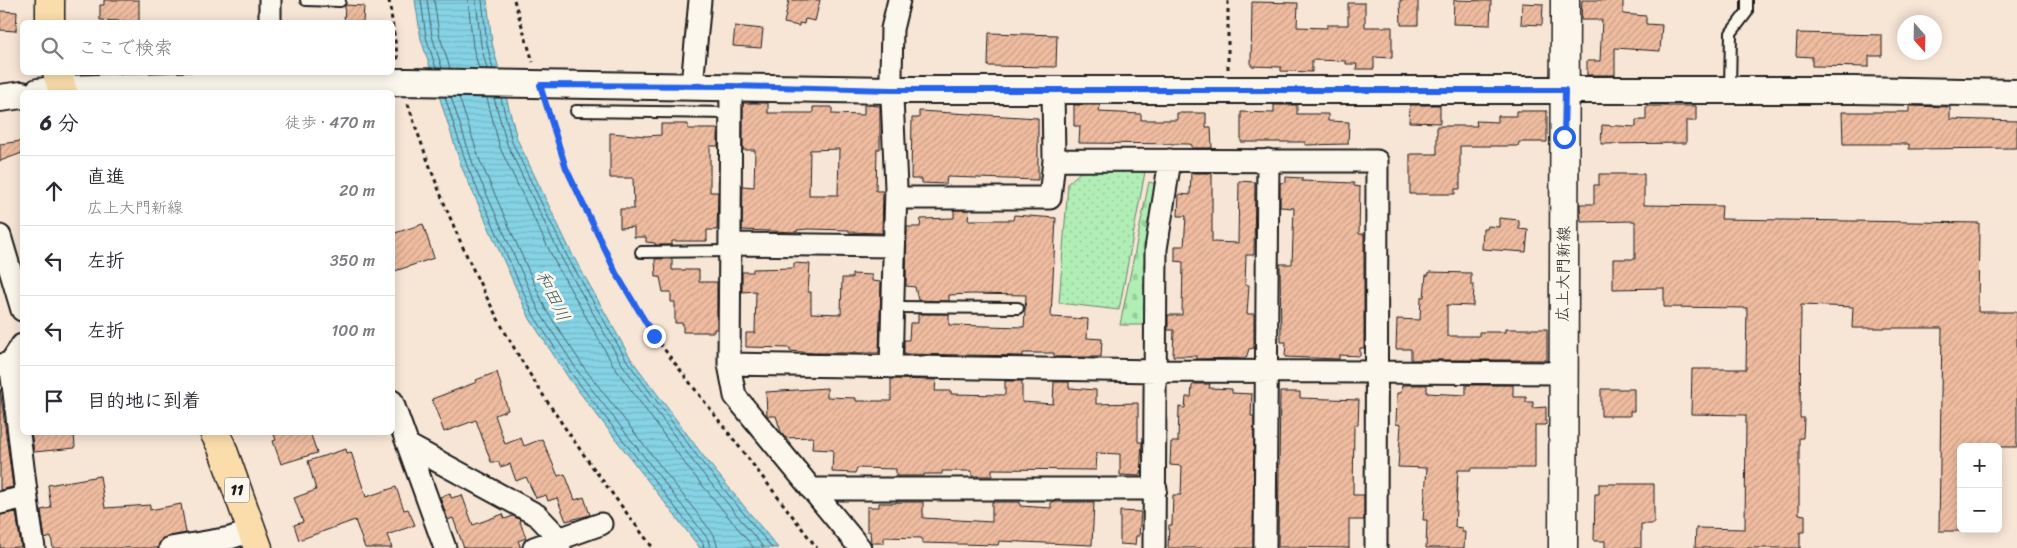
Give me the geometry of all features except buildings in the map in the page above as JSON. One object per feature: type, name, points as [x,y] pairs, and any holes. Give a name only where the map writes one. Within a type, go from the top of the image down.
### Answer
[{"type":"main road","points":[[50,0],[50,20]]},
{"type":"main road","name":"広上大門新線","points":[[1563,548],[1562,373],[1565,0]]},
{"type":"main road","name":"11","points":[[216,435],[221,445],[255,540]]},
{"type":"street","points":[[270,0],[270,20]]},
{"type":"street","points":[[692,85],[700,0]]},
{"type":"street","points":[[891,367],[893,246],[896,198],[892,29],[899,0]]},
{"type":"street","points":[[55,87],[404,83],[692,85],[892,90],[1730,90],[2017,93]]},
{"type":"street","points":[[731,86],[729,364],[736,396],[860,548]]},
{"type":"street","points":[[896,198],[1050,198],[1054,160],[1053,89]]},
{"type":"street","points":[[0,98],[20,95]]},
{"type":"street","points":[[1054,160],[1377,161],[1376,548]]},
{"type":"street","points":[[1154,548],[1157,371],[1156,249],[1170,160]]},
{"type":"street","points":[[1265,548],[1268,160]]},
{"type":"street","points":[[0,236],[20,303]]},
{"type":"street","points":[[730,248],[893,246]]},
{"type":"street","points":[[20,348],[5,364],[24,465],[25,497],[34,548]]},
{"type":"street","points":[[729,364],[1157,371],[1266,370],[1375,373],[1562,373]]},
{"type":"street","points":[[395,409],[445,548]]},
{"type":"street","points":[[408,445],[537,515],[559,544]]},
{"type":"street","points":[[811,489],[1156,489]]},
{"type":"street","points":[[0,503],[25,497]]},
{"type":"street","points":[[534,548],[559,544],[601,524]]},
{"type":"street","points":[[170,548],[230,538],[255,540]]},
{"type":"lane","points":[[306,0],[340,1]]},
{"type":"lane","points":[[1730,90],[1731,33],[1747,12],[1747,0]]},
{"type":"lane","points":[[576,111],[731,113]]},
{"type":"lane","points":[[641,252],[730,248]]},
{"type":"lane","points":[[893,307],[1018,308]]},
{"type":"path","points":[[389,0],[393,20]]},
{"type":"path","points":[[514,0],[566,168],[616,273],[654,336],[817,548]]},
{"type":"path","points":[[1226,90],[1228,0]]},
{"type":"path","points":[[395,33],[404,83],[424,154],[469,258],[520,358],[566,430],[654,548]]},
{"type":"green space","points":[[1083,170],[1145,172],[1119,310],[1059,303],[1068,183]]},
{"type":"green space","points":[[1149,182],[1156,184],[1148,325],[1120,325]]},
{"type":"water","name":"和田川","points":[[415,0],[487,0],[492,43],[517,139],[572,254],[631,359],[704,457],[778,548],[700,548],[570,380],[530,319],[462,168],[421,39]]},
{"type":"route","points":[[654,336],[616,273],[566,168],[553,132],[546,98],[540,85],[731,86],[892,90],[1565,90],[1564,137]]}]
